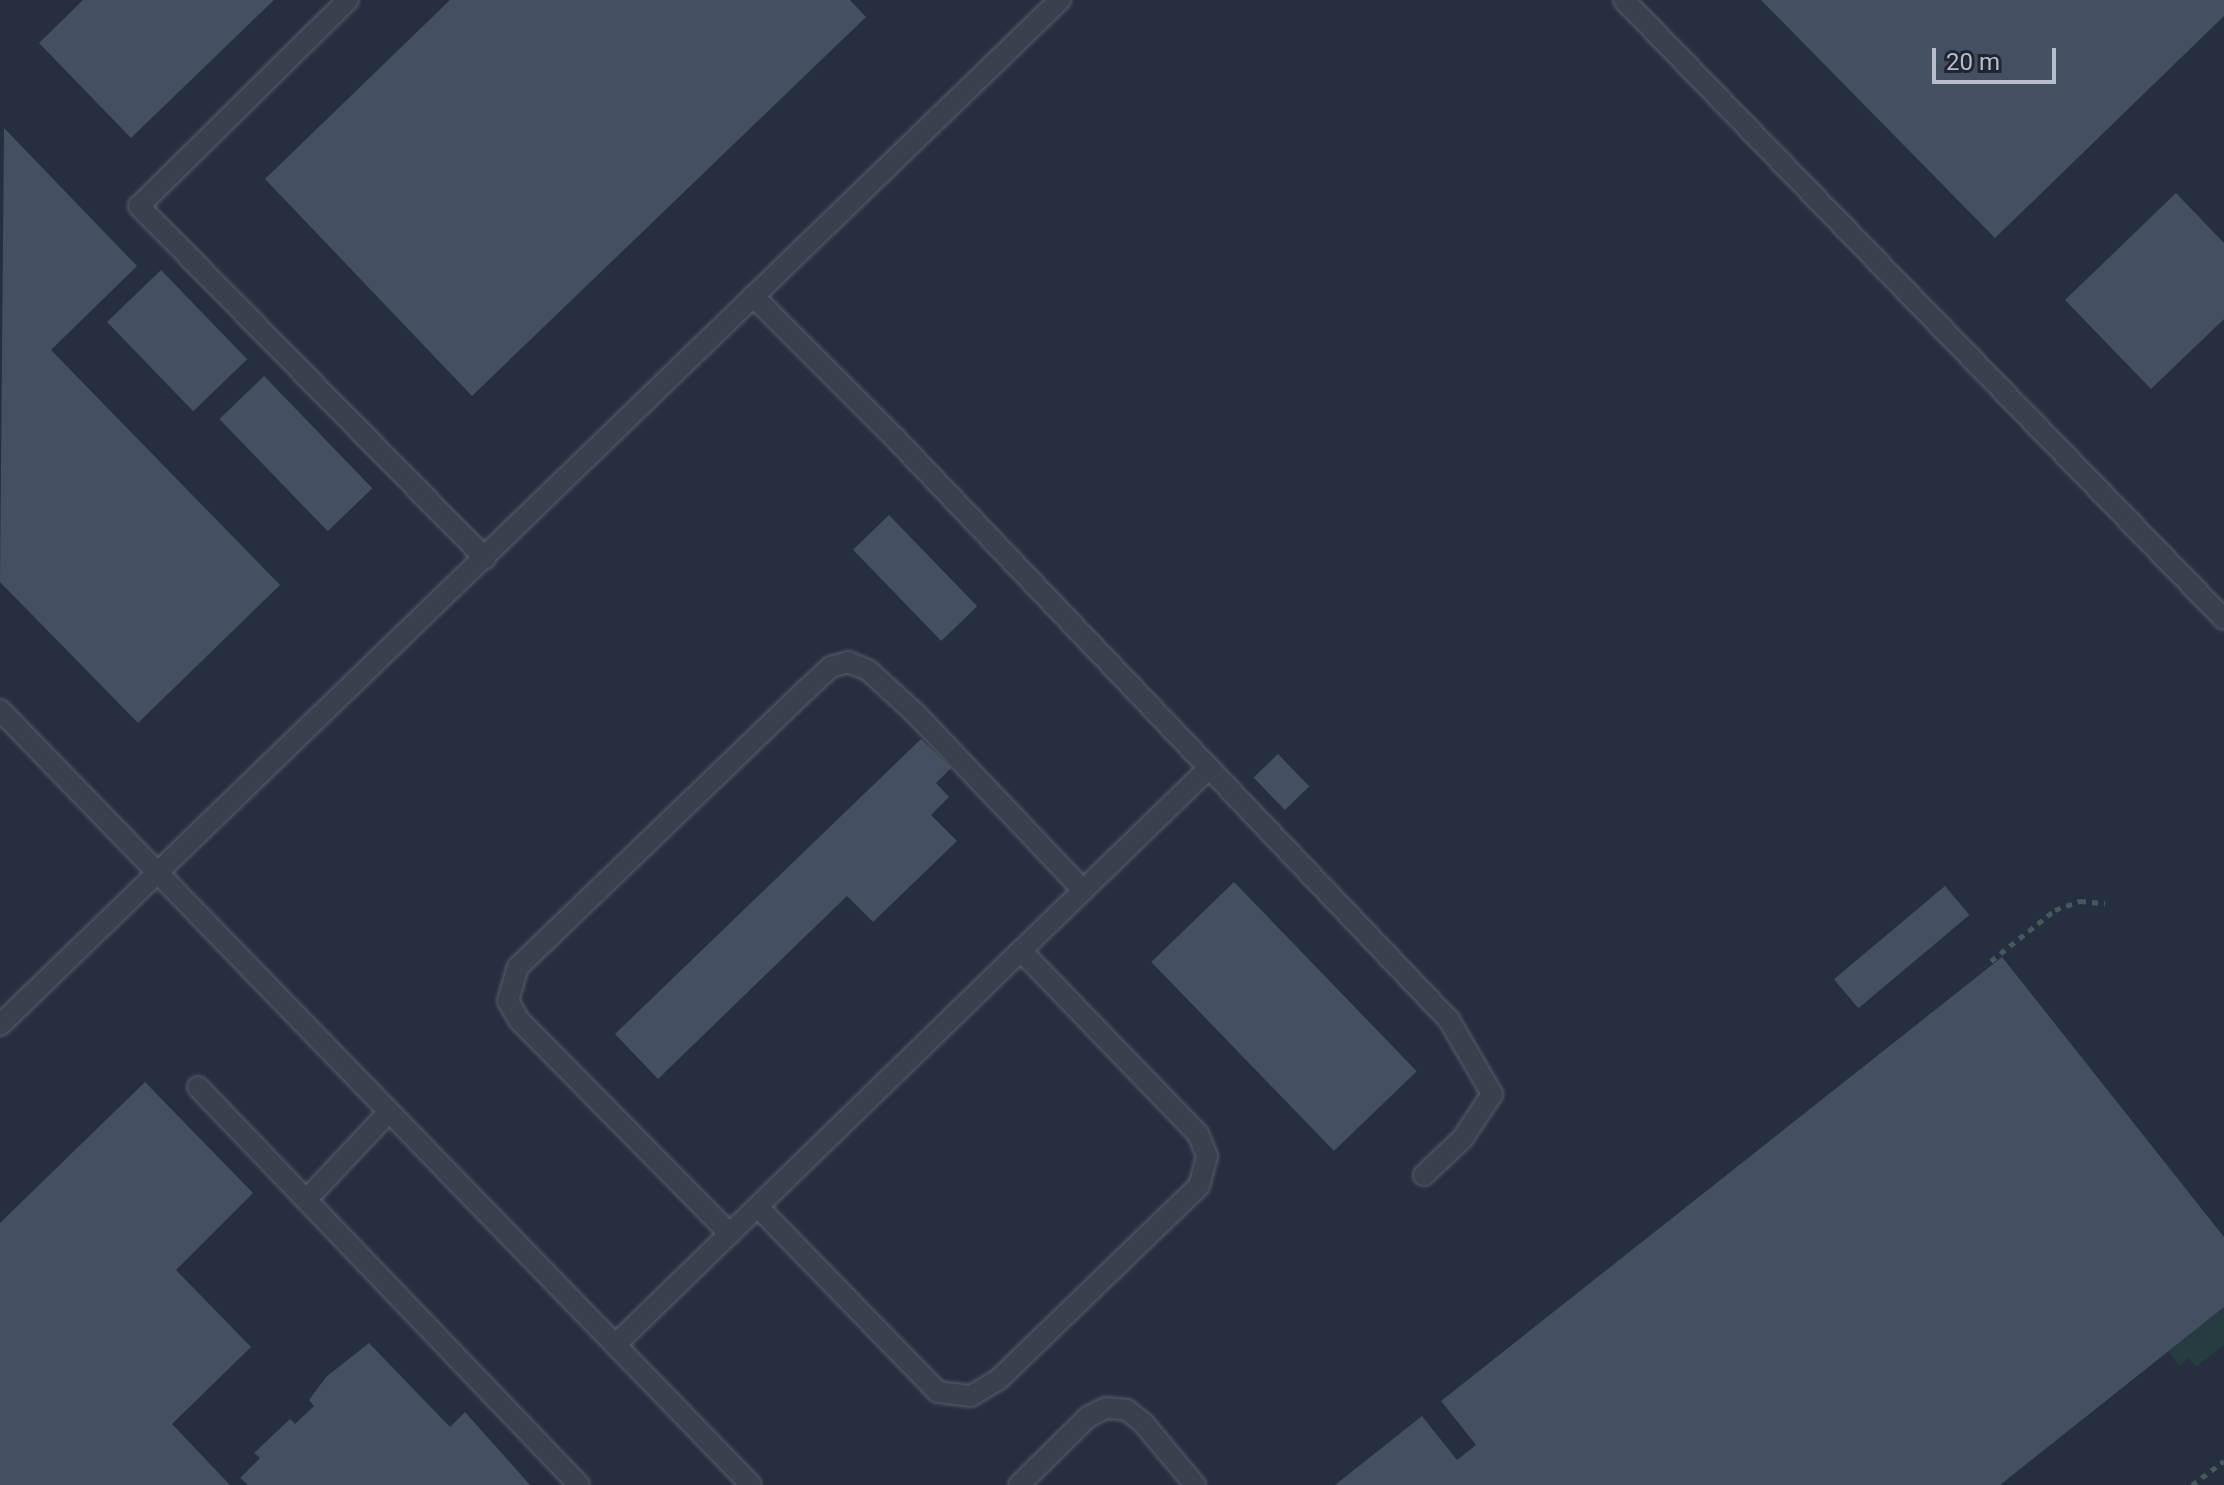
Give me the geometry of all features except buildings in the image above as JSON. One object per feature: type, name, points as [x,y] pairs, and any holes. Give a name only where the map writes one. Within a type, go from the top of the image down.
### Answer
[{"type":"lane","points":[[348,0],[139,206],[485,558]]},
{"type":"lane","points":[[1,1023],[159,877],[1060,0]]},
{"type":"lane","points":[[1624,0],[2224,619]]},
{"type":"lane","points":[[753,296],[1449,1020],[1492,1094],[1463,1138],[1424,1175]]},
{"type":"lane","points":[[730,1234],[519,1020],[508,1001],[509,984],[529,956],[807,689],[831,667],[848,662],[868,670],[916,714],[1083,890]]},
{"type":"lane","points":[[0,710],[751,1485]]},
{"type":"lane","points":[[615,1345],[1209,768]]},
{"type":"lane","points":[[758,1207],[938,1392],[971,1396],[998,1380],[1199,1186],[1207,1156],[1198,1134],[1021,951]]},
{"type":"lane","points":[[198,1087],[579,1485]]},
{"type":"lane","points":[[306,1200],[389,1112]]},
{"type":"lane","points":[[1019,1485],[1088,1417],[1106,1408],[1127,1410],[1144,1424],[1195,1485]]},
{"type":"path","points":[[1991,961],[2055,910],[2080,901],[2105,903]]},
{"type":"path","points":[[2192,1485],[2224,1461]]},
{"type":"green space","points":[[2224,1307],[2224,1345],[2196,1367],[2189,1358],[2179,1366],[2168,1351]]}]
